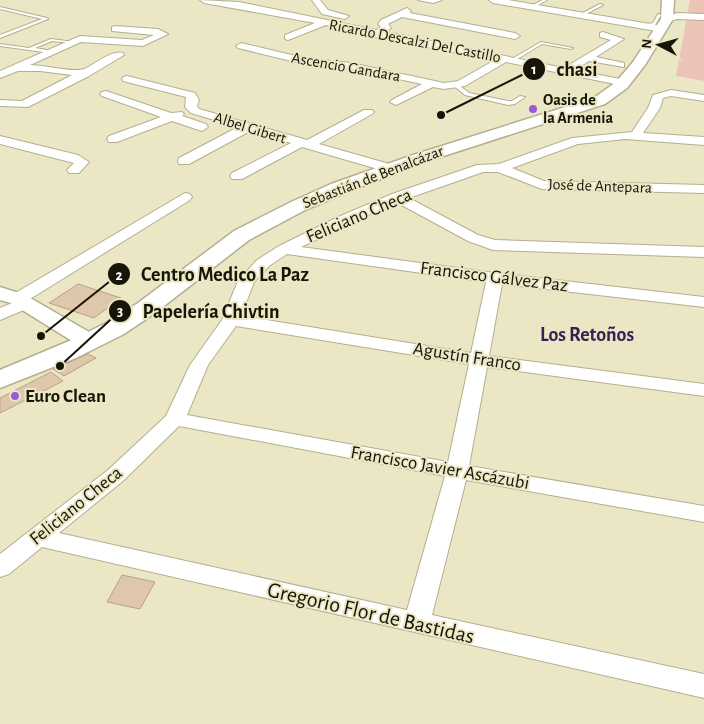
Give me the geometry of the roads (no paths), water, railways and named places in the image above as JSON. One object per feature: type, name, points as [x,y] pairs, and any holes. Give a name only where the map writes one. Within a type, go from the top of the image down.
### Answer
[{"type":"main road","name":"Sebastián de Benalcázar","points":[[0,380],[88,341],[130,319],[227,245],[256,227],[328,191],[388,168],[592,105],[608,98],[660,18]]},
{"type":"street","name":"Ricardo Descalzi Del Castillo","points":[[209,0],[566,71],[623,74]]},
{"type":"street","points":[[316,0],[325,12],[384,25],[404,13],[515,36]]},
{"type":"street","points":[[493,0],[514,2],[602,19],[677,16],[704,17]]},
{"type":"street","points":[[602,19],[597,22],[620,26]]},
{"type":"street","points":[[288,37],[324,23]]},
{"type":"street","points":[[371,33],[386,28],[384,25]]},
{"type":"street","points":[[2,74],[72,42],[88,39],[143,43],[163,34],[115,29]]},
{"type":"street","points":[[110,42],[134,30]]},
{"type":"street","points":[[566,71],[619,39],[603,36]]},
{"type":"street","name":"Ascencio Gandara","points":[[241,46],[304,61],[351,66],[431,84],[453,86]]},
{"type":"street","points":[[0,103],[21,106],[119,55],[100,52]]},
{"type":"street","points":[[587,58],[623,74]]},
{"type":"street","points":[[453,86],[508,60]]},
{"type":"street","points":[[16,68],[49,69],[85,74]]},
{"type":"street","points":[[2,74],[14,74],[20,79],[29,80]]},
{"type":"street","name":"Albel Gibert","points":[[127,79],[191,95],[193,97],[192,109],[248,127],[308,142],[388,168]]},
{"type":"street","points":[[46,82],[62,85]]},
{"type":"street","points":[[396,102],[431,84]]},
{"type":"street","points":[[635,136],[654,108],[657,97],[660,95],[671,93],[704,98]]},
{"type":"street","points":[[106,94],[202,126]]},
{"type":"street","points":[[114,139],[192,109]]},
{"type":"street","points":[[237,176],[368,112]]},
{"type":"street","points":[[269,126],[308,142]]},
{"type":"street","points":[[184,161],[248,127]]},
{"type":"street","points":[[635,136],[704,141]]},
{"type":"street","name":"Feliciano Checa","points":[[0,567],[116,475],[176,419],[199,365],[231,320],[246,281],[264,263],[284,249],[341,221],[398,197],[482,168],[500,168],[576,140],[635,136]]},
{"type":"street","points":[[0,140],[82,162],[74,170]]},
{"type":"street","name":"José de Antepara","points":[[500,168],[542,185],[704,189]]},
{"type":"street","points":[[0,315],[14,298],[185,196]]},
{"type":"street","points":[[398,197],[473,238],[493,245],[704,252]]},
{"type":"street","name":"Francisco Gálvez Paz","points":[[284,249],[495,278],[704,302]]},
{"type":"street","points":[[417,623],[457,471],[495,278]]},
{"type":"street","points":[[14,298],[88,341]]},
{"type":"street","name":"Agustín Franco","points":[[231,320],[479,360],[704,390]]},
{"type":"street","name":"Francisco Javier Ascázubi","points":[[176,419],[704,514]]},
{"type":"street","name":"Gregorio Flor de Bastidas","points":[[39,537],[704,686]]},
{"type":"lane","points":[[420,0],[433,2],[440,0]]},
{"type":"lane","points":[[532,7],[545,0]]},
{"type":"lane","points":[[581,15],[602,5]]},
{"type":"lane","points":[[0,8],[46,19],[0,39]]},
{"type":"lane","points":[[0,39],[39,44]]},
{"type":"lane","points":[[30,49],[53,40],[72,42]]},
{"type":"lane","points":[[508,60],[541,43],[570,48]]},
{"type":"lane","points":[[0,45],[51,52]]},
{"type":"lane","points":[[453,86],[467,94],[508,103],[513,103],[522,97]]},
{"type":"place","name":"Oasis de la Armenia","points":[[533,109]]},
{"type":"place","name":"chasi","points":[[441,115]]},
{"type":"place","name":"Centro Medico La Paz","points":[[41,336]]},
{"type":"place","name":"Papelería Chivtin","points":[[60,366]]},
{"type":"place","name":"Euro Clean","points":[[15,396]]},
{"type":"district","name":"Los Retoños","points":[[587,335]]}]
